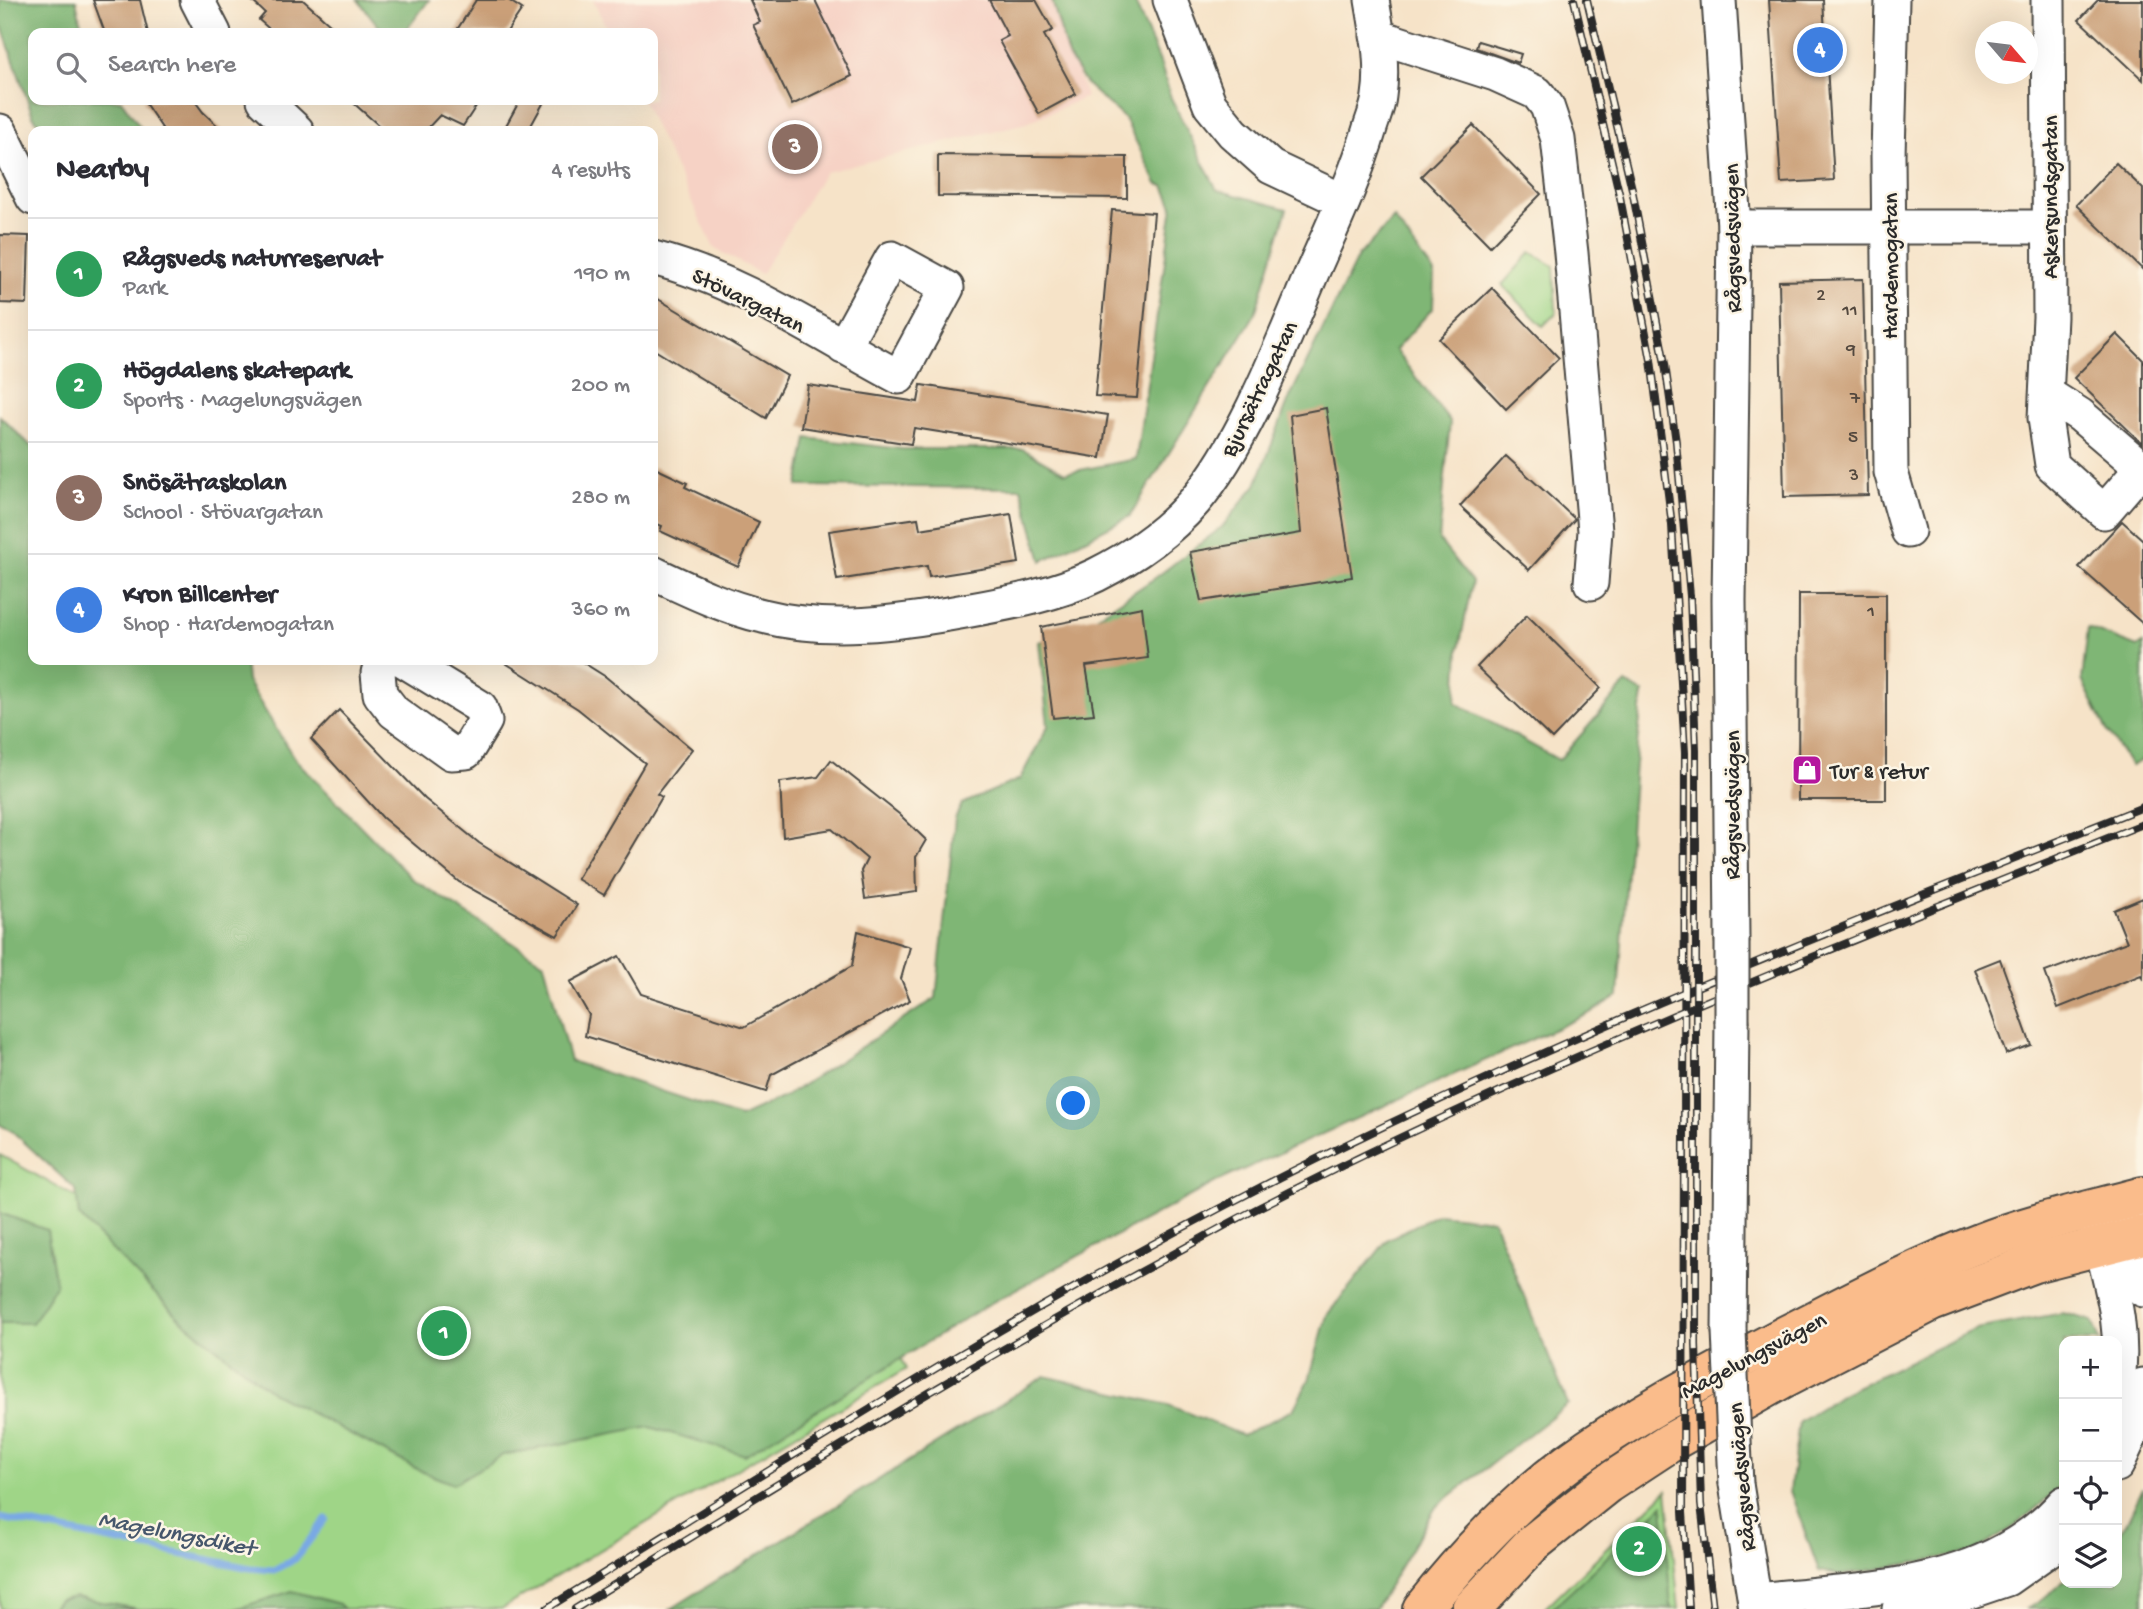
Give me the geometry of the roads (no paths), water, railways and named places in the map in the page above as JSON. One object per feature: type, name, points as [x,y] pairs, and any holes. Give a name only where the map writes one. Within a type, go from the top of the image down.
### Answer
[{"type":"main road","name":"Magelungsvägen","points":[[1422,1609],[1447,1577],[1506,1515],[1568,1463],[1618,1429],[1683,1391],[1868,1293],[1979,1243],[2041,1222],[2123,1221]]},
{"type":"main road","name":"Magelungsvägen","points":[[1471,1609],[1532,1544],[1568,1513],[1607,1484],[1683,1435],[1784,1378],[1931,1303],[2042,1260],[2123,1221]]},
{"type":"street","points":[[197,0],[211,28]]},
{"type":"street","points":[[1170,0],[1210,105],[1233,133],[1271,167],[1343,201]]},
{"type":"street","name":"Bjursätragatan","points":[[658,575],[709,599],[764,617],[846,625],[907,622],[1051,593],[1096,575],[1172,526],[1196,499],[1233,445],[1296,311],[1361,159],[1380,96],[1372,0]]},
{"type":"street","name":"Rågsvedsvägen","points":[[1719,0],[1734,227],[1730,600],[1732,1022],[1729,1331],[1736,1484],[1756,1605]]},
{"type":"street","name":"Hardemogatan","points":[[1892,0],[1888,226],[1891,472],[1908,531]]},
{"type":"street","name":"Askersundsgatan","points":[[2047,394],[2050,317],[2048,0]]},
{"type":"street","points":[[1377,36],[1495,74],[1537,93],[1548,106],[1558,139],[1572,253],[1595,531],[1591,583]]},
{"type":"street","points":[[269,105],[292,126]]},
{"type":"street","points":[[0,131],[28,188]]},
{"type":"street","points":[[1734,227],[2049,227]]},
{"type":"street","name":"Stövargatan","points":[[658,259],[691,268],[737,288],[843,347]]},
{"type":"street","points":[[380,665],[378,673],[380,694],[394,712],[451,753],[466,752],[485,721],[480,707],[411,665]]},
{"type":"street","points":[[2123,1221],[2143,1290]]},
{"type":"street","points":[[2119,1336],[2112,1281],[2123,1221]]},
{"type":"street","points":[[2118,1462],[2130,1437],[2143,1385]]},
{"type":"street","points":[[1756,1605],[1929,1578],[1986,1562],[2037,1530],[2059,1508]]},
{"type":"street","points":[[1899,1609],[1930,1605],[2007,1579],[2059,1543]]},
{"type":"waterway","name":"Magelungsdiket","points":[[0,1518],[250,1568],[274,1570],[295,1559],[326,1519]]},
{"type":"railway","points":[[1574,0],[1620,197],[1651,360],[1672,525],[1685,753],[1683,1512],[1689,1609]]},
{"type":"railway","points":[[1587,0],[1632,189],[1665,364],[1676,442],[1690,596],[1696,750],[1696,1344],[1701,1504],[1713,1609]]},
{"type":"railway","points":[[546,1609],[987,1338],[1167,1236],[1259,1188],[1367,1134],[1586,1034],[1808,941],[2143,807]]},
{"type":"railway","points":[[575,1609],[1000,1351],[1268,1203],[1591,1050],[2143,824]]},
{"type":"place","name":"Kron Billcenter","points":[[1820,50]]},
{"type":"place","name":"Snösätraskolan","points":[[795,147]]},
{"type":"place","name":"Tur & retur","points":[[1807,770]]},
{"type":"place","name":"Rågsveds naturreservat","points":[[444,1333]]},
{"type":"place","name":"Högdalens skatepark","points":[[1639,1549]]}]
